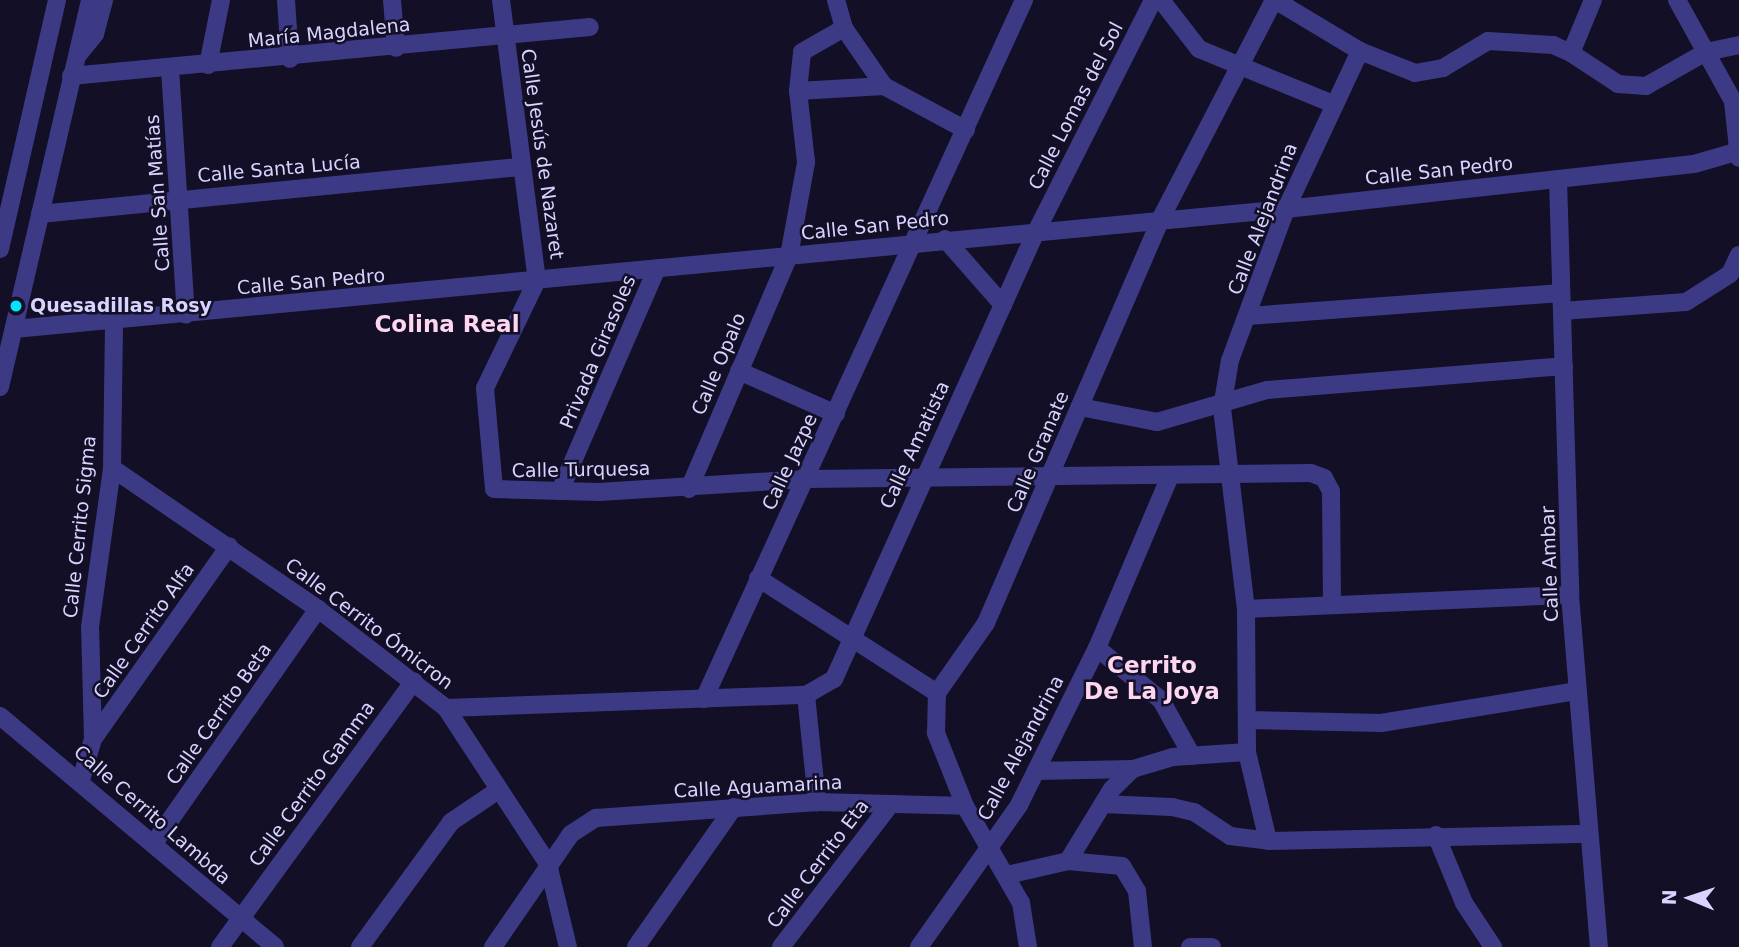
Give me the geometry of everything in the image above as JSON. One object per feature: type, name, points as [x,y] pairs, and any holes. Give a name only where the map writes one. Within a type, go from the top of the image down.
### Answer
[{"type":"street","points":[[0,249],[57,0]]},
{"type":"street","points":[[0,387],[90,0]]},
{"type":"street","points":[[76,57],[95,34],[104,0]]},
{"type":"street","points":[[208,65],[221,0]]},
{"type":"street","points":[[286,0],[290,59]]},
{"type":"street","points":[[392,0],[396,48]]},
{"type":"street","name":"Calle Jesús de Nazaret","points":[[501,0],[537,280]]},
{"type":"street","points":[[836,0],[844,28],[884,86],[966,130]]},
{"type":"street","name":"Calle Jazpe","points":[[704,699],[1024,0]]},
{"type":"street","name":"Calle Lomas del Sol","points":[[1037,230],[1153,0]]},
{"type":"street","points":[[1161,0],[1199,49],[1333,104]]},
{"type":"street","points":[[1274,0],[1360,51],[1415,73],[1443,68],[1488,41],[1553,45],[1571,53],[1618,84],[1646,86],[1706,52],[1739,44]]},
{"type":"street","name":"Calle Granate","points":[[937,693],[986,623],[1161,218],[1243,67],[1274,0]]},
{"type":"street","points":[[1571,53],[1593,0]]},
{"type":"street","points":[[1677,0],[1706,52],[1736,95],[1738,153]]},
{"type":"street","name":"María Magdalena","points":[[71,76],[290,59],[590,27]]},
{"type":"street","name":"Calle Opalo","points":[[689,489],[789,256],[806,162],[798,91],[802,52],[844,28]]},
{"type":"street","name":"Calle Alejandrina","points":[[1222,408],[1248,316],[1286,209],[1360,51]]},
{"type":"street","name":"Calle San Matías","points":[[170,69],[186,314]]},
{"type":"street","points":[[798,91],[884,86]]},
{"type":"street","name":"Calle San Pedro","points":[[14,329],[1161,218],[1286,209],[1694,164],[1738,153]]},
{"type":"street","name":"Calle Santa Lucía","points":[[40,214],[522,167]]},
{"type":"street","name":"Calle Ambar","points":[[1558,178],[1570,595],[1599,947]]},
{"type":"street","name":"Calle Amatista","points":[[806,695],[834,679],[852,634],[1037,230]]},
{"type":"street","points":[[945,239],[1003,305]]},
{"type":"street","points":[[1248,316],[1562,302],[1686,302],[1730,274],[1739,255]]},
{"type":"street","name":"Privada Girasoles","points":[[560,491],[657,268]]},
{"type":"street","name":"Calle Turquesa","points":[[537,280],[490,367],[488,448],[494,489],[689,489],[807,479],[923,477],[1048,481],[1311,473],[1329,483],[1332,605]]},
{"type":"street","name":"Calle Cerrito Sigma","points":[[80,780],[93,739],[90,627],[112,468],[114,320]]},
{"type":"street","points":[[1080,407],[1157,422],[1222,408],[1267,390],[1564,366]]},
{"type":"street","points":[[739,371],[836,414]]},
{"type":"street","points":[[1222,408],[1246,610],[1249,720],[1247,752],[1269,842]]},
{"type":"street","name":"Calle Cerrito Ómicron","points":[[112,468],[318,609],[446,708],[548,864],[568,947]]},
{"type":"street","name":"Calle Alejandrina","points":[[919,947],[991,845],[1036,771],[1097,648],[1169,478]]},
{"type":"street","name":"Calle Cerrito Alfa","points":[[93,739],[229,546]]},
{"type":"street","points":[[758,578],[852,634],[937,693],[936,733],[965,806],[991,845],[1021,903],[1028,947]]},
{"type":"street","points":[[1246,610],[1570,595]]},
{"type":"street","name":"Calle Cerrito Beta","points":[[154,843],[318,609]]},
{"type":"street","points":[[1097,648],[1161,700],[1192,756]]},
{"type":"street","name":"Calle Cerrito Gamma","points":[[220,947],[414,681]]},
{"type":"street","points":[[1249,720],[1381,723],[1577,691]]},
{"type":"street","points":[[446,708],[806,695],[817,802]]},
{"type":"street","name":"Calle Cerrito Lambda","points":[[0,716],[80,780],[275,947]]},
{"type":"street","points":[[1036,771],[1133,769],[1192,756],[1247,752]]},
{"type":"street","points":[[1068,862],[1103,804],[1133,769]]},
{"type":"street","points":[[360,947],[451,822],[498,791]]},
{"type":"street","name":"Calle Aguamarina","points":[[548,864],[571,834],[596,818],[817,802],[965,806]]},
{"type":"street","points":[[1103,804],[1172,807],[1194,812],[1230,836],[1269,842],[1436,835],[1588,834]]},
{"type":"street","name":"Calle Cerrito Eta","points":[[781,947],[889,806]]},
{"type":"street","points":[[636,947],[734,807]]},
{"type":"street","points":[[1436,835],[1464,903],[1493,947]]},
{"type":"street","points":[[1007,875],[1068,862],[1122,866],[1137,891],[1143,947]]},
{"type":"street","points":[[493,947],[548,864]]},
{"type":"street","points":[[1190,947],[1212,947]]},
{"type":"street","points":[[1583,947],[1599,947]]},
{"type":"place","name":"Quesadillas Rosy","points":[[16,306]]},
{"type":"district","name":"Colina Real","points":[[447,324]]},
{"type":"district","name":"Cerrito De La Joya","points":[[1152,678]]}]
